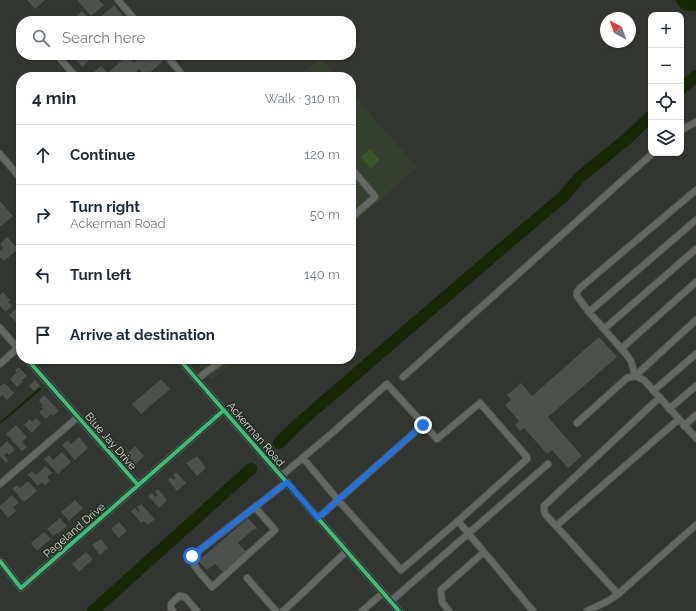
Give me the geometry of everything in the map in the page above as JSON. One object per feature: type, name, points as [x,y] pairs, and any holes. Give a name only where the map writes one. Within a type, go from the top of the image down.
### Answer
[{"type":"street","points":[[118,0],[132,16]]},
{"type":"street","points":[[61,60],[72,72]]},
{"type":"street","points":[[170,60],[180,72]]},
{"type":"street","points":[[684,128],[696,122]]},
{"type":"street","points":[[403,377],[650,156]]},
{"type":"street","points":[[1,159],[16,174]]},
{"type":"street","points":[[356,174],[375,197],[356,214]]},
{"type":"street","points":[[635,376],[631,361],[622,348],[589,312],[577,296],[577,292],[696,190]]},
{"type":"street","points":[[589,312],[696,220]]},
{"type":"street","points":[[604,329],[696,249]]},
{"type":"street","points":[[622,348],[696,282]]},
{"type":"street","points":[[577,423],[627,378],[635,376],[696,320]]},
{"type":"street","points":[[0,328],[16,345]]},
{"type":"street","points":[[0,364],[16,352]]},
{"type":"street","points":[[653,391],[696,354]]},
{"type":"street","name":"Blue Jay Drive","points":[[31,364],[138,485],[224,410]]},
{"type":"street","name":"Ackerman Road","points":[[183,364],[399,611]]},
{"type":"street","points":[[197,380],[217,364]]},
{"type":"street","points":[[635,376],[644,380],[696,438]]},
{"type":"street","points":[[281,476],[387,384],[437,439],[480,403],[527,457],[527,459],[401,570],[338,500],[303,458]]},
{"type":"street","points":[[669,409],[696,386]]},
{"type":"street","points":[[618,594],[545,514],[544,506],[660,397]]},
{"type":"street","points":[[684,426],[696,416]]},
{"type":"street","points":[[0,484],[78,417]]},
{"type":"street","points":[[556,526],[679,419]]},
{"type":"street","points":[[318,518],[423,425]]},
{"type":"street","points":[[390,601],[548,464]]},
{"type":"street","points":[[255,507],[275,530],[212,587],[194,567],[192,556],[287,482]]},
{"type":"street","name":"Pageland Drive","points":[[0,561],[21,588],[138,485]]},
{"type":"street","points":[[458,521],[533,611]]},
{"type":"street","points":[[587,611],[608,602],[696,525]]},
{"type":"street","points":[[283,611],[308,590],[325,571],[347,551]]},
{"type":"street","points":[[449,611],[442,602],[441,590],[484,552]]},
{"type":"street","points":[[247,578],[276,611]]},
{"type":"street","points":[[362,611],[383,592]]},
{"type":"street","points":[[173,611],[171,609],[171,604],[179,596],[185,597],[197,611]]},
{"type":"shaded area","points":[[317,60],[323,60],[333,72],[303,72]]},
{"type":"shaded area","points":[[356,98],[417,167],[356,222]]},
{"type":"shaded area","points":[[198,364],[230,364],[212,380]]},
{"type":"green space","points":[[370,149],[380,160],[371,168],[361,157]]},
{"type":"building","points":[[27,0],[45,0],[35,9]]},
{"type":"building","points":[[77,0],[99,0],[104,5],[91,16]]},
{"type":"building","points":[[114,5],[123,16],[101,16]]},
{"type":"building","points":[[82,11],[86,16],[76,16]]},
{"type":"building","points":[[76,60],[90,60],[82,67]]},
{"type":"building","points":[[122,60],[132,60],[134,63],[137,60],[163,61],[151,72],[142,72],[139,69],[136,72],[109,72]]},
{"type":"building","points":[[101,66],[107,72],[94,72]]},
{"type":"building","points":[[0,201],[13,216],[1,226],[0,225]]},
{"type":"building","points":[[7,237],[16,247],[16,251],[4,261],[0,257],[0,251],[3,248],[0,244]]},
{"type":"building","points":[[3,292],[10,300],[8,302],[12,306],[6,312],[0,306],[0,295]]},
{"type":"building","points":[[16,309],[16,323],[9,315]]},
{"type":"building","points":[[599,337],[617,357],[548,417],[582,456],[568,468],[552,450],[547,454],[524,428],[520,431],[515,425],[519,421],[505,405],[511,400],[507,395],[521,383],[532,396]]},
{"type":"building","points":[[19,367],[27,376],[17,387],[10,379],[17,372],[15,370]]},
{"type":"building","points":[[161,379],[170,389],[141,414],[132,404]]},
{"type":"building","points":[[35,380],[40,386],[34,391],[29,386]]},
{"type":"building","points":[[5,383],[14,393],[7,400],[2,395],[0,397],[0,386]]},
{"type":"building","points":[[44,395],[59,411],[53,416],[51,414],[46,419],[39,412],[43,409],[41,407],[43,405],[39,401]]},
{"type":"building","points":[[36,418],[41,423],[32,433],[24,425],[30,419],[32,422]]},
{"type":"building","points":[[16,425],[27,437],[22,442],[27,447],[22,451],[6,434]]},
{"type":"building","points":[[79,437],[88,448],[75,460],[62,445],[68,440],[71,444]]},
{"type":"building","points":[[7,441],[15,450],[9,455],[7,453],[4,455],[8,460],[6,463],[0,456],[0,448]]},
{"type":"building","points":[[135,446],[144,456],[136,464],[126,454]]},
{"type":"building","points":[[62,452],[71,462],[58,474],[44,459],[49,455],[53,460]]},
{"type":"building","points":[[197,456],[206,468],[197,476],[186,463]]},
{"type":"building","points":[[46,466],[52,473],[47,477],[50,480],[45,485],[42,482],[38,486],[28,475],[32,471],[36,475]]},
{"type":"building","points":[[176,472],[186,483],[177,491],[168,480],[171,477],[173,480],[176,478],[173,475]]},
{"type":"building","points":[[28,481],[37,491],[24,502],[12,488],[17,485],[20,488]]},
{"type":"building","points":[[158,489],[167,500],[159,508],[148,496],[152,493],[155,497],[158,495],[155,492]]},
{"type":"building","points":[[12,495],[19,503],[13,507],[16,511],[8,518],[0,506]]},
{"type":"building","points":[[75,500],[83,508],[69,521],[61,512]]},
{"type":"building","points":[[141,504],[155,519],[148,525],[144,521],[141,523],[131,511],[135,508],[138,512],[140,510],[137,507]]},
{"type":"building","points":[[60,518],[67,526],[58,534],[57,533],[53,536],[47,529]]},
{"type":"building","points":[[248,518],[257,528],[238,543],[246,552],[223,572],[215,564],[207,570],[198,561]]},
{"type":"building","points":[[119,522],[127,531],[119,538],[111,529]]},
{"type":"building","points":[[44,532],[51,539],[37,551],[31,543]]},
{"type":"building","points":[[101,539],[108,548],[100,555],[92,545]]},
{"type":"building","points":[[86,552],[93,559],[79,572],[72,564]]},
{"type":"waterway","points":[[682,0],[685,4],[696,5]]},
{"type":"waterway","points":[[684,86],[696,76]]},
{"type":"waterway","points":[[279,443],[298,424],[563,197],[580,177],[628,138],[648,119]]},
{"type":"waterway","points":[[0,423],[40,389]]},
{"type":"waterway","points":[[93,611],[251,469]]},
{"type":"cycle path","points":[[31,364],[138,485]]},
{"type":"cycle path","points":[[183,364],[399,611]]},
{"type":"cycle path","points":[[0,561],[21,588],[224,410]]},
{"type":"route","points":[[192,556],[287,482],[318,518],[423,425]]}]
